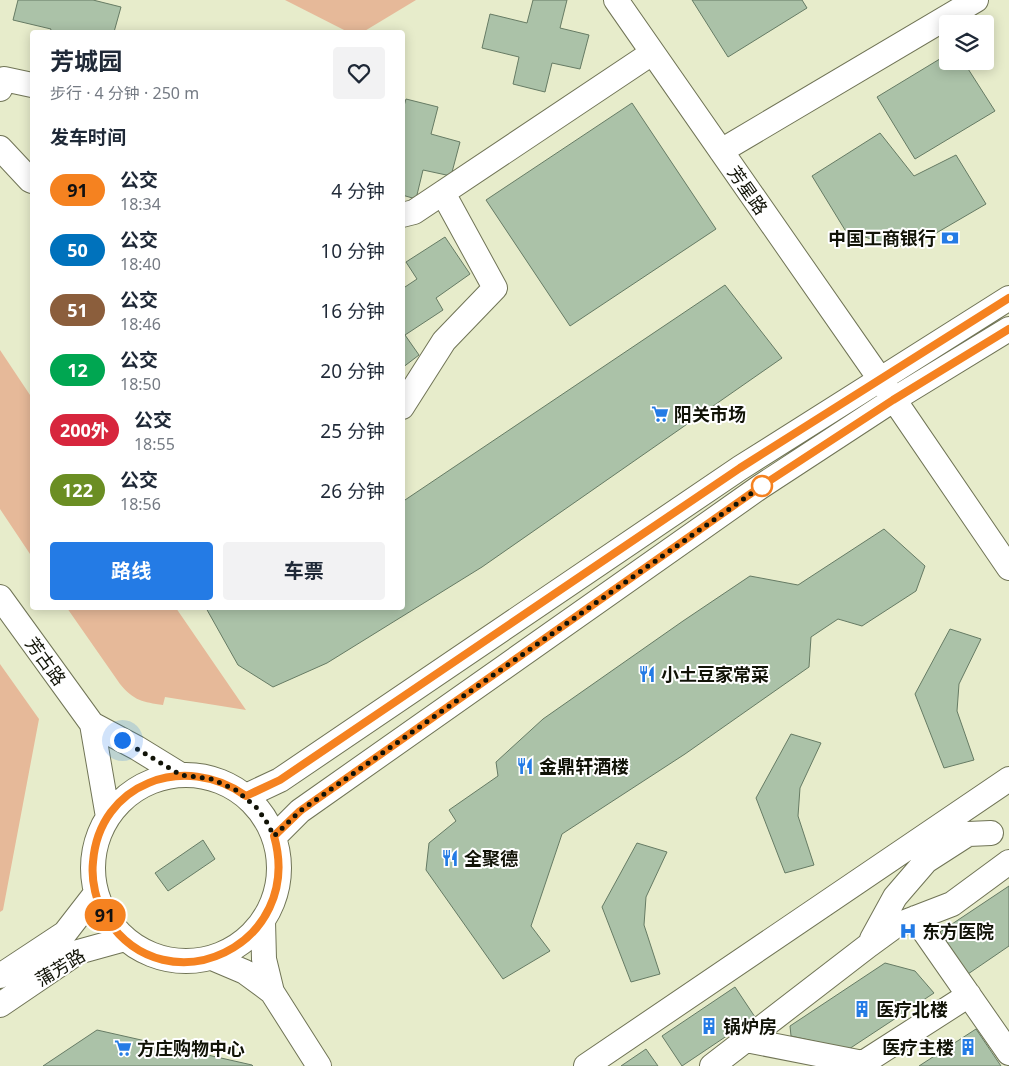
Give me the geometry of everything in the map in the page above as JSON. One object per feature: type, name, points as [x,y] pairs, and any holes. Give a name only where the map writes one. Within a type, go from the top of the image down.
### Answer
[{"type":"street","name":"芳星路","points":[[616,0],[880,378],[893,400]]},
{"type":"street","points":[[721,151],[976,0]]},
{"type":"street","points":[[405,214],[414,212],[443,193],[652,52]]},
{"type":"street","points":[[0,89],[4,79],[30,85]]},
{"type":"street","points":[[0,148],[30,180]]},
{"type":"street","points":[[405,402],[444,341],[496,288],[443,193]]},
{"type":"street","points":[[246,796],[280,780],[732,473],[1009,298]]},
{"type":"street","points":[[274,836],[308,805],[760,487],[893,400],[1009,328]]},
{"type":"street","points":[[893,400],[1009,568]]},
{"type":"street","name":"芳古路","points":[[0,597],[92,724]]},
{"type":"street","points":[[92,724],[137,748],[181,775]]},
{"type":"street","points":[[92,724],[108,817]]},
{"type":"street","points":[[181,775],[212,779],[226,784],[246,796],[262,814],[274,836],[278,851],[280,873],[276,895],[263,921],[240,944],[231,950],[212,958],[189,962],[166,960],[139,950],[124,939],[107,918],[96,893],[92,874],[93,857],[100,833],[108,817],[120,802],[134,791],[152,781],[181,775]]},
{"type":"street","points":[[586,1066],[1009,778]]},
{"type":"street","points":[[869,945],[895,897],[926,861],[968,834],[991,833]]},
{"type":"street","points":[[712,1066],[895,926],[952,904],[1009,862]]},
{"type":"street","name":"蒲芳路","points":[[0,976],[65,932],[96,893]]},
{"type":"street","points":[[915,918],[1009,1053]]},
{"type":"street","points":[[263,921],[264,959],[272,992],[319,1066]]},
{"type":"street","name":"蒲芳路","points":[[0,1005],[78,952],[124,939]]},
{"type":"street","points":[[212,958],[245,972],[272,992]]},
{"type":"street","points":[[746,1040],[863,1063],[969,995]]},
{"type":"shaded area","points":[[285,0],[416,0],[366,30],[344,30]]},
{"type":"shaded area","points":[[0,350],[30,395],[30,554],[0,509]]},
{"type":"shaded area","points":[[68,610],[177,610],[246,710],[165,697],[163,705],[144,702],[130,694],[120,684]]},
{"type":"shaded area","points":[[0,664],[39,719],[3,910],[0,912]]},
{"type":"building","points":[[18,0],[93,0],[121,7],[115,30],[51,30],[13,20]]},
{"type":"building","points":[[533,0],[567,0],[560,28],[589,35],[580,69],[552,63],[545,92],[513,84],[519,57],[482,48],[490,14],[527,23]]},
{"type":"building","points":[[692,0],[802,0],[807,8],[728,57]]},
{"type":"building","points":[[939,59],[939,70],[969,70],[995,111],[915,159],[877,97]]},
{"type":"building","points":[[406,99],[438,107],[431,134],[460,142],[451,176],[423,170],[416,199],[405,196]]},
{"type":"building","points":[[632,103],[716,229],[570,326],[486,200]]},
{"type":"building","points":[[880,133],[914,176],[956,155],[986,204],[914,246],[891,246],[845,230],[812,176]]},
{"type":"building","points":[[445,237],[470,274],[436,298],[443,310],[405,335],[405,287],[417,279],[406,262]]},
{"type":"building","points":[[725,285],[782,358],[482,567],[327,663],[273,687],[238,665],[207,610],[405,610],[405,500]]},
{"type":"building","points":[[405,335],[419,355],[405,366]]},
{"type":"building","points":[[884,529],[925,566],[916,591],[862,626],[838,619],[811,637],[809,667],[685,754],[562,834],[531,926],[550,951],[503,979],[426,870],[429,843],[456,821],[449,810],[498,776],[496,762],[543,719],[750,576],[798,585]]},
{"type":"building","points":[[950,629],[981,639],[959,684],[957,711],[974,760],[944,768],[915,694]]},
{"type":"building","points":[[791,734],[821,743],[800,788],[798,816],[814,865],[785,873],[756,798]]},
{"type":"building","points":[[203,840],[215,859],[168,891],[155,873]]},
{"type":"building","points":[[637,843],[667,852],[646,897],[644,925],[660,974],[631,982],[602,907]]},
{"type":"building","points":[[1009,886],[1009,946],[968,974],[940,932]]},
{"type":"building","name":"医疗北楼","points":[[885,963],[915,971],[934,993],[849,1049],[791,1036],[790,1026]]},
{"type":"building","name":"锅炉房","points":[[735,987],[755,1017],[682,1066],[662,1036]]},
{"type":"building","name":"医疗主楼","points":[[976,1029],[1001,1066],[919,1066]]},
{"type":"building","name":"方庄购物中心","points":[[97,1030],[252,1065],[253,1066],[43,1066]]},
{"type":"building","points":[[646,1049],[658,1066],[621,1066]]},
{"type":"bus line","name":"91","points":[[1009,298],[740,468],[280,780],[246,796],[226,784],[204,777],[189,775],[161,779],[148,783],[134,791],[120,802],[103,825],[93,857],[92,874],[96,893],[107,918],[124,939],[139,950],[166,960],[180,962],[204,960],[231,950],[255,931],[268,912],[276,895],[280,873],[278,851],[274,836],[300,811],[760,487],[893,400],[1009,329]]},
{"type":"place","name":"中国工商银行","points":[[950,238]]},
{"type":"place","name":"阳关市场","points":[[660,414]]},
{"type":"place","name":"小土豆家常菜","points":[[647,674]]},
{"type":"place","name":"金鼎轩酒楼","points":[[525,766]]},
{"type":"place","name":"全聚德","points":[[450,858]]},
{"type":"place","name":"东方医院","points":[[908,931]]},
{"type":"place","name":"医疗北楼","points":[[862,1009]]},
{"type":"place","name":"锅炉房","points":[[709,1026]]},
{"type":"place","name":"医疗主楼","points":[[968,1047]]},
{"type":"place","name":"方庄购物中心","points":[[123,1048]]},
{"type":"route","points":[[122,740],[181,775],[212,779],[226,784],[246,796],[257,808],[274,836],[300,811],[762,486]]}]
